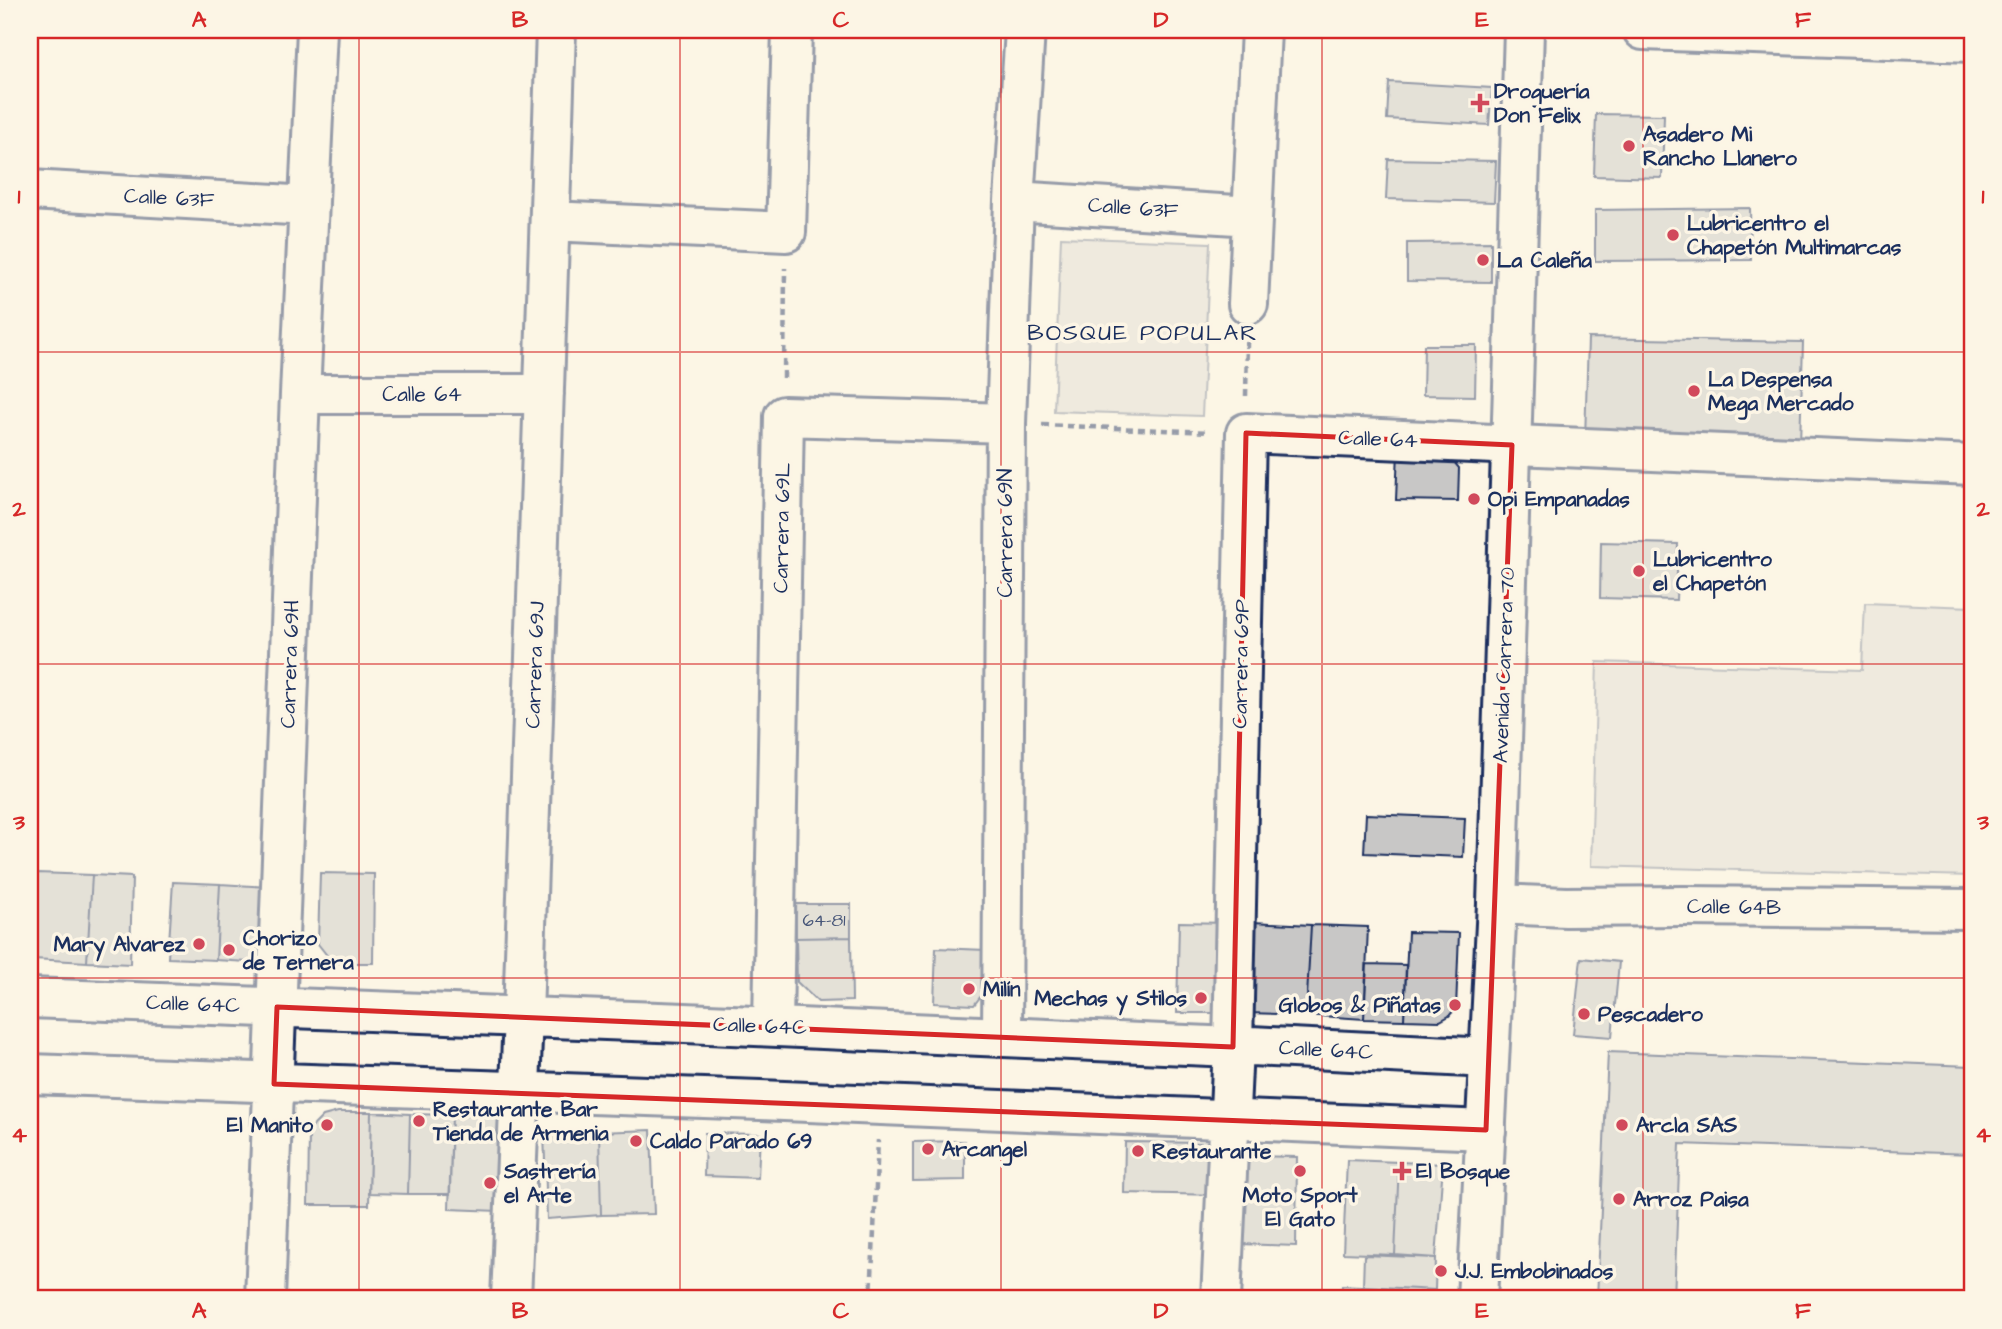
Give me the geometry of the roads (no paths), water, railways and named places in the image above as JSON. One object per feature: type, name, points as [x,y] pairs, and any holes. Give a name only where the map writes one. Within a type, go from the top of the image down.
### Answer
[{"type":"street","name":"Carrera 69H","points":[[265,1299],[317,30]]},
{"type":"street","name":"Carrera 69J","points":[[511,1299],[556,30]]},
{"type":"street","points":[[550,221],[786,232],[792,30]]},
{"type":"street","name":"Carrera 69N","points":[[1002,1037],[1006,423],[1014,201],[1025,30]]},
{"type":"street","points":[[1248,304],[1261,30]]},
{"type":"street","name":"Avenida Carrera 70","points":[[1477,1299],[1497,904],[1524,30]]},
{"type":"street","points":[[1643,30],[1972,42]]},
{"type":"street","name":"Calle 63F","points":[[30,190],[309,206]]},
{"type":"street","name":"Calle 63F","points":[[1014,201],[1252,216]]},
{"type":"street","name":"Calle 64","points":[[300,394],[544,394]]},
{"type":"street","name":"Carrera 69L","points":[[774,1026],[784,416],[1006,423]]},
{"type":"street","name":"Calle 64","points":[[1246,433],[1972,465]]},
{"type":"street","name":"Carrera 69P","points":[[1221,1299],[1233,1047],[1246,433]]},
{"type":"street","name":"Calle 64B","points":[[1497,904],[1566,907],[1972,909]]},
{"type":"street","name":"Calle 64C","points":[[30,998],[774,1026],[1233,1047],[1264,1046],[1489,1058]]},
{"type":"street","points":[[30,1074],[1486,1130]]},
{"type":"place","name":"Droguería Don Felix","points":[[1480,103]]},
{"type":"place","name":"Asadero Mi Rancho Llanero","points":[[1629,146]]},
{"type":"place","name":"Lubricentro el Chapetón Multimarcas","points":[[1673,235]]},
{"type":"place","name":"La Caleña","points":[[1483,260]]},
{"type":"place","name":"La Despensa Mega Mercado","points":[[1694,391]]},
{"type":"place","name":"Opi Empanadas","points":[[1474,499]]},
{"type":"place","name":"Lubricentro el Chapetón","points":[[1639,571]]},
{"type":"place","name":"Mary Alvarez","points":[[199,944]]},
{"type":"place","name":"Chorizo de Ternera","points":[[229,950]]},
{"type":"place","name":"Milín","points":[[969,989]]},
{"type":"place","name":"Mechas y Stilos","points":[[1201,998]]},
{"type":"place","name":"Globos & Piñatas","points":[[1455,1005]]},
{"type":"place","name":"Pescadero","points":[[1584,1014]]},
{"type":"place","name":"Restaurante Bar Tienda de Armenia","points":[[419,1121]]},
{"type":"place","name":"El Manito","points":[[327,1125]]},
{"type":"place","name":"Arcla SAS","points":[[1622,1125]]},
{"type":"place","name":"Caldo Parado 69","points":[[636,1141]]},
{"type":"place","name":"Arcangel","points":[[928,1149]]},
{"type":"place","name":"Restaurante","points":[[1138,1151]]},
{"type":"place","name":"Moto Sport El Gato","points":[[1300,1171]]},
{"type":"place","name":"El Bosque","points":[[1402,1171]]},
{"type":"place","name":"Sastrería el Arte","points":[[490,1183]]},
{"type":"place","name":"Arroz Paisa","points":[[1619,1199]]},
{"type":"place","name":"J.J. Embobinados","points":[[1441,1271]]},
{"type":"district","name":"BOSQUE POPULAR","points":[[1143,333]]}]
